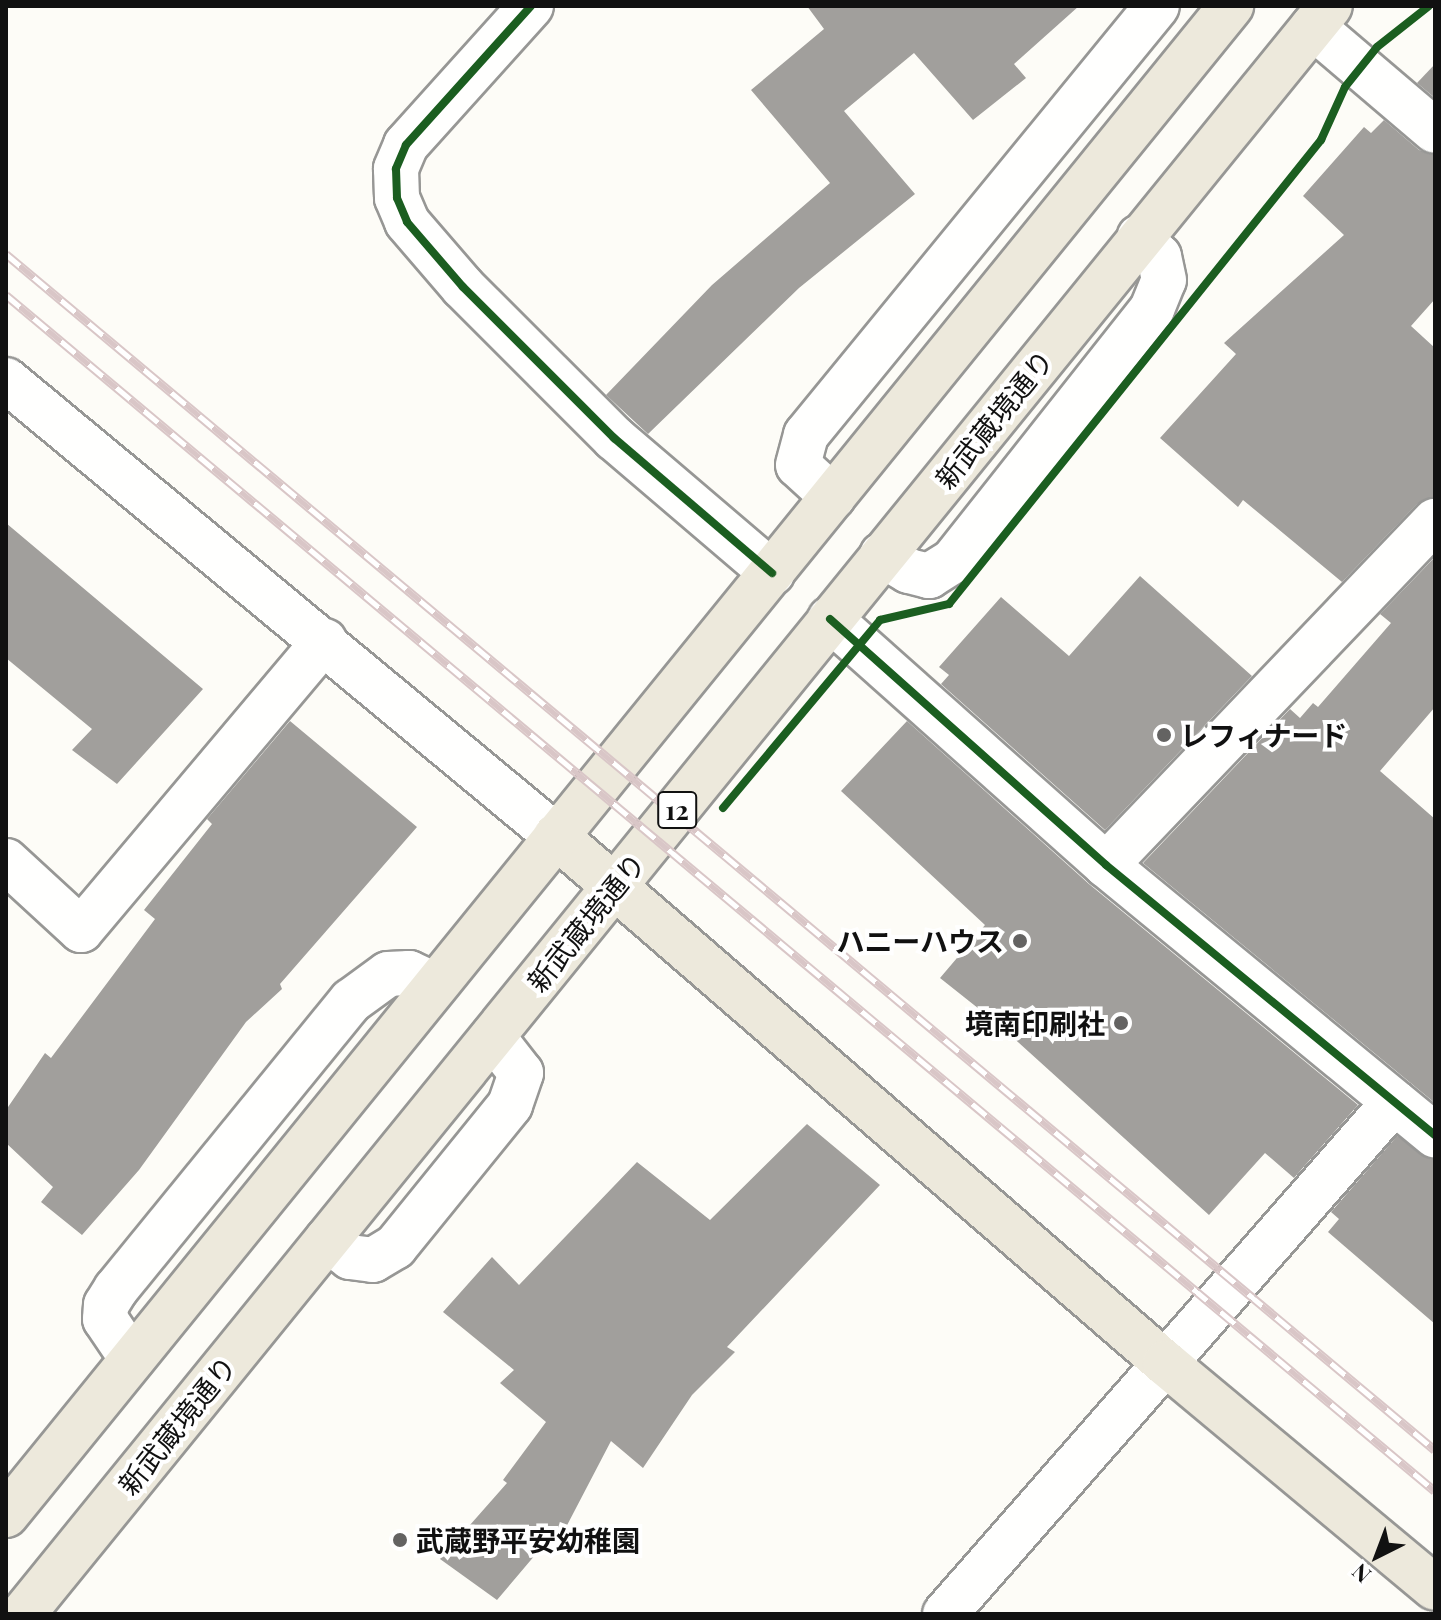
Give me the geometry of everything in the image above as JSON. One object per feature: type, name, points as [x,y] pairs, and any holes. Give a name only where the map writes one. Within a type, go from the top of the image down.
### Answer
[{"type":"main road","points":[[6,1515],[1231,6]]},
{"type":"main road","name":"新武蔵境通り","points":[[23,1614],[1321,17]]},
{"type":"main road","points":[[556,836],[1165,1363],[1435,1588]]},
{"type":"street","points":[[531,6],[406,145],[396,169],[397,198],[407,222],[463,287],[614,438],[772,573]]},
{"type":"street","points":[[833,497],[798,465],[806,435],[1157,6]]},
{"type":"street","points":[[1321,17],[1435,131]]},
{"type":"street","points":[[882,555],[909,571],[929,576],[953,561],[1152,309],[1164,280],[1159,257],[1140,237]]},
{"type":"street","points":[[6,380],[556,836]]},
{"type":"street","points":[[1106,865],[1435,521]]},
{"type":"street","points":[[830,619],[1106,865],[1435,1135]]},
{"type":"street","points":[[6,861],[81,930],[324,641]]},
{"type":"street","points":[[945,1614],[1394,1102]]},
{"type":"building","points":[[807,6],[1079,6],[1014,64],[1026,78],[973,120],[914,53],[844,111],[915,194],[799,288],[648,434],[606,395],[712,285],[830,183],[751,90],[824,29]]},
{"type":"building","points":[[1435,64],[1435,98],[1417,83]]},
{"type":"building","points":[[1384,120],[1419,150],[1435,155],[1435,299],[1411,326],[1435,348],[1435,497],[1417,504],[1342,582],[1243,500],[1238,507],[1160,438],[1236,354],[1224,343],[1344,235],[1303,196],[1364,127],[1371,133]]},
{"type":"building","points":[[6,523],[203,689],[117,784],[72,750],[92,729],[6,658]]},
{"type":"building","points":[[1435,557],[1435,707],[1380,771],[1435,819],[1435,1103],[1143,863],[1290,709],[1300,718],[1313,703],[1318,707],[1391,623],[1380,614]]},
{"type":"building","points":[[1140,576],[1252,676],[1105,830],[941,684],[949,675],[939,667],[1001,597],[1069,656]]},
{"type":"building","points":[[290,721],[417,827],[280,984],[282,989],[246,1022],[139,1170],[82,1235],[41,1202],[53,1187],[6,1143],[6,1110],[45,1053],[51,1058],[155,919],[144,910],[212,824],[207,819]]},
{"type":"building","points":[[907,721],[1089,884],[1358,1105],[1294,1178],[1265,1153],[1209,1215],[998,1024],[940,978],[985,925],[841,791]]},
{"type":"building","points":[[807,1124],[880,1185],[727,1347],[735,1352],[692,1395],[643,1468],[611,1441],[563,1533],[558,1528],[497,1600],[440,1559],[507,1483],[503,1480],[546,1422],[500,1383],[514,1370],[443,1312],[492,1257],[519,1285],[637,1162],[710,1220]]},
{"type":"building","points":[[1397,1136],[1435,1159],[1435,1324],[1328,1232],[1339,1219],[1331,1212]]},
{"type":"railway","points":[[6,254],[1435,1450]]},
{"type":"railway","points":[[6,295],[1435,1491]]},
{"type":"cycle path","points":[[531,6],[406,145],[396,169],[397,198],[407,222],[463,287],[614,438],[772,573]]},
{"type":"cycle path","points":[[723,808],[880,620],[949,604],[1321,140],[1345,87],[1377,47],[1429,6]]},
{"type":"cycle path","points":[[830,619],[1106,865],[1435,1135]]},
{"type":"place","name":"レフィナード","points":[[1164,735]]},
{"type":"place","name":"ハニーハウス","points":[[1020,941]]},
{"type":"place","name":"境南印刷社","points":[[1121,1023]]},
{"type":"place","name":"武蔵野平安幼稚園","points":[[400,1540]]}]
